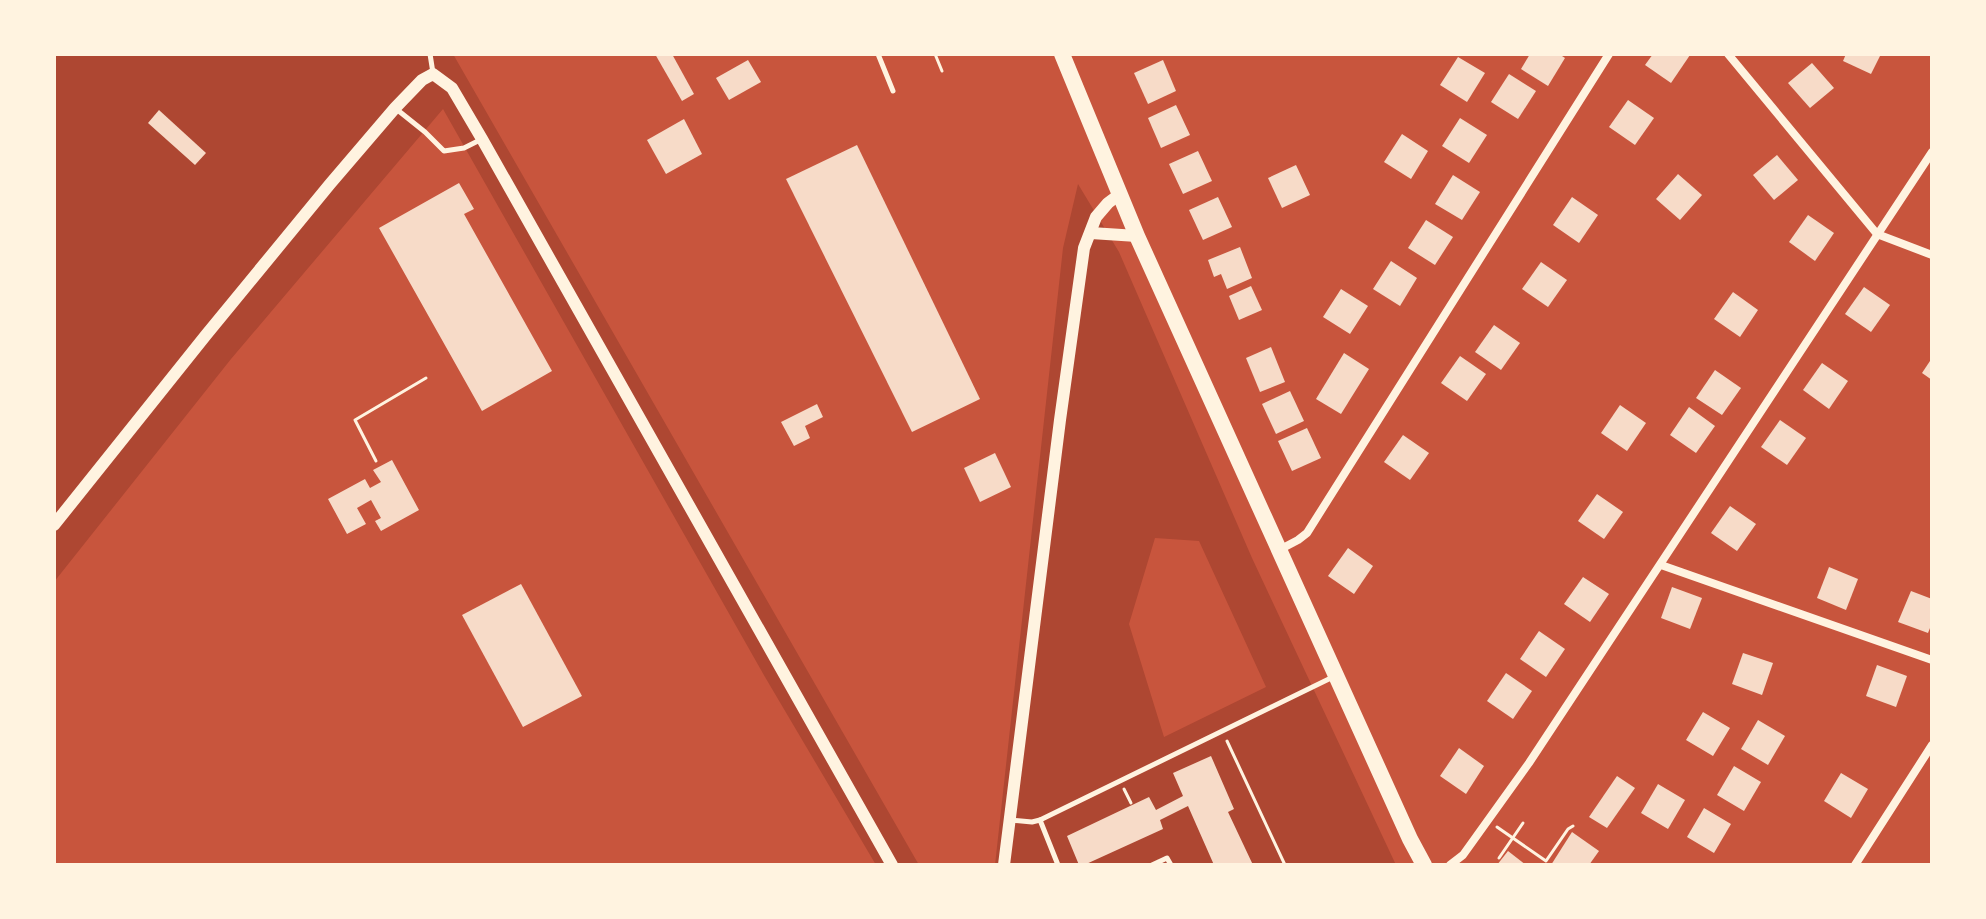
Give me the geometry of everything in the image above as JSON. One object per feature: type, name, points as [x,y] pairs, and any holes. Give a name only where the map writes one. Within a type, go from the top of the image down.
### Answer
[{"type":"main road","points":[[1062,54],[1137,236],[1335,676],[1424,865]]},
{"type":"street","points":[[1279,550],[1307,533],[1609,54]]},
{"type":"street","points":[[1728,54],[1877,234],[1932,255]]},
{"type":"street","points":[[54,525],[216,323],[395,108],[422,80],[433,74],[452,88],[482,139],[892,865]]},
{"type":"street","points":[[1457,863],[1529,763],[1932,152]]},
{"type":"street","points":[[1004,865],[1084,248],[1096,217],[1120,194]]},
{"type":"street","points":[[1091,233],[1137,236]]},
{"type":"street","points":[[1661,565],[1932,660]]},
{"type":"street","points":[[1855,865],[1932,745]]},
{"type":"lane","points":[[430,54],[433,74]]},
{"type":"lane","points":[[878,54],[893,91]]},
{"type":"lane","points":[[395,108],[444,151],[464,148],[482,139]]},
{"type":"lane","points":[[1010,820],[1040,820],[1335,676]]},
{"type":"lane","points":[[1040,820],[1058,865]]},
{"type":"lane","points":[[1152,865],[1167,858],[1171,865]]},
{"type":"path","points":[[935,54],[942,71]]},
{"type":"path","points":[[376,461],[355,420],[426,378]]},
{"type":"path","points":[[1222,730],[1285,865]]},
{"type":"path","points":[[1488,820],[1546,861],[1573,826]]},
{"type":"path","points":[[1499,858],[1523,823]]},
{"type":"shaded area","points":[[54,54],[453,54],[919,865],[876,865],[765,677],[443,109],[231,359],[54,582]]},
{"type":"shaded area","points":[[1078,184],[1119,252],[1252,558],[1396,865],[995,865],[1063,248]],"holes":[[[1155,538],[1199,541],[1266,687],[1164,737],[1129,624]]]},
{"type":"building","points":[[655,54],[672,54],[694,94],[682,101]]},
{"type":"building","points":[[1530,54],[1559,54],[1565,58],[1548,86],[1521,69]]},
{"type":"building","points":[[1653,54],[1690,55],[1671,83],[1645,65]]},
{"type":"building","points":[[1846,54],[1881,54],[1871,74],[1843,61]]},
{"type":"building","points":[[1458,57],[1485,73],[1467,102],[1440,85]]},
{"type":"building","points":[[748,60],[761,82],[729,100],[716,78]]},
{"type":"building","points":[[1163,60],[1176,91],[1148,104],[1134,73]]},
{"type":"building","points":[[1812,63],[1834,88],[1810,108],[1788,83]]},
{"type":"building","points":[[1509,74],[1536,91],[1518,119],[1491,102]]},
{"type":"building","points":[[1628,100],[1654,118],[1635,145],[1609,127]]},
{"type":"building","points":[[1176,105],[1190,135],[1161,148],[1148,118]]},
{"type":"building","points":[[159,110],[206,153],[195,165],[148,123]]},
{"type":"building","points":[[1460,118],[1487,135],[1469,163],[1442,146]]},
{"type":"building","points":[[684,119],[702,154],[666,174],[647,140]]},
{"type":"building","points":[[1402,134],[1428,151],[1411,179],[1384,162]]},
{"type":"building","points":[[857,145],[980,399],[912,432],[786,179]]},
{"type":"building","points":[[1198,151],[1212,181],[1183,194],[1169,164]]},
{"type":"building","points":[[1777,155],[1798,180],[1774,200],[1753,175]]},
{"type":"building","points":[[1296,165],[1310,195],[1282,208],[1268,178]]},
{"type":"building","points":[[1678,174],[1702,195],[1680,220],[1656,199]]},
{"type":"building","points":[[1453,175],[1480,192],[1462,220],[1435,204]]},
{"type":"building","points":[[459,183],[474,209],[464,214],[552,371],[482,411],[379,228]]},
{"type":"building","points":[[1218,197],[1232,227],[1203,240],[1189,210]]},
{"type":"building","points":[[1572,197],[1598,215],[1579,243],[1553,225]]},
{"type":"building","points":[[1808,215],[1834,233],[1815,261],[1789,242]]},
{"type":"building","points":[[1426,220],[1453,237],[1435,265],[1408,248]]},
{"type":"building","points":[[1240,247],[1252,278],[1227,289],[1221,274],[1214,277],[1208,260]]},
{"type":"building","points":[[1391,261],[1417,278],[1400,306],[1373,289]]},
{"type":"building","points":[[1541,262],[1567,280],[1548,307],[1522,289]]},
{"type":"building","points":[[1251,286],[1262,310],[1239,320],[1229,296]]},
{"type":"building","points":[[1864,287],[1890,305],[1871,332],[1845,314]]},
{"type":"building","points":[[1341,289],[1368,306],[1350,334],[1323,317]]},
{"type":"building","points":[[1733,292],[1758,310],[1740,337],[1714,319]]},
{"type":"building","points":[[1494,325],[1520,343],[1501,370],[1475,352]]},
{"type":"building","points":[[1271,347],[1285,382],[1260,392],[1246,358]]},
{"type":"building","points":[[1344,353],[1369,369],[1341,414],[1316,399]]},
{"type":"building","points":[[1460,356],[1486,374],[1467,401],[1441,383]]},
{"type":"building","points":[[1932,358],[1932,380],[1922,373]]},
{"type":"building","points":[[1822,363],[1848,381],[1829,409],[1803,390]]},
{"type":"building","points":[[1715,370],[1741,388],[1722,415],[1696,398]]},
{"type":"building","points":[[1290,391],[1304,421],[1276,434],[1262,404]]},
{"type":"building","points":[[817,404],[823,417],[805,426],[810,438],[794,446],[781,422]]},
{"type":"building","points":[[1620,405],[1646,423],[1627,451],[1601,433]]},
{"type":"building","points":[[1689,407],[1715,426],[1696,453],[1670,435]]},
{"type":"building","points":[[1780,420],[1806,438],[1787,465],[1761,447]]},
{"type":"building","points":[[1307,428],[1321,458],[1292,471],[1278,441]]},
{"type":"building","points":[[1403,435],[1429,453],[1410,480],[1384,462]]},
{"type":"building","points":[[995,453],[1011,487],[980,502],[964,468]]},
{"type":"building","points":[[392,460],[419,510],[381,531],[375,521],[381,518],[371,500],[357,508],[366,524],[347,534],[328,499],[365,479],[370,488],[381,482],[373,470]]},
{"type":"building","points":[[1597,494],[1623,512],[1604,539],[1578,521]]},
{"type":"building","points":[[1730,506],[1756,524],[1737,551],[1711,533]]},
{"type":"building","points":[[1348,548],[1373,566],[1354,594],[1328,576]]},
{"type":"building","points":[[1829,567],[1858,579],[1846,610],[1817,598]]},
{"type":"building","points":[[1583,577],[1609,594],[1590,622],[1564,604]]},
{"type":"building","points":[[521,584],[582,696],[523,727],[462,615]]},
{"type":"building","points":[[1672,587],[1702,598],[1690,629],[1661,618]]},
{"type":"building","points":[[1911,591],[1932,599],[1932,623],[1928,633],[1898,622]]},
{"type":"building","points":[[1539,631],[1565,649],[1546,677],[1520,659]]},
{"type":"building","points":[[1743,653],[1773,663],[1762,695],[1732,684]]},
{"type":"building","points":[[1877,665],[1907,676],[1896,707],[1866,696]]},
{"type":"building","points":[[1506,673],[1532,691],[1513,719],[1487,701]]},
{"type":"building","points":[[1703,712],[1730,728],[1713,756],[1686,740]]},
{"type":"building","points":[[1758,720],[1785,736],[1768,765],[1741,749]]},
{"type":"building","points":[[1459,748],[1484,766],[1466,794],[1440,776]]},
{"type":"building","points":[[1211,756],[1234,809],[1228,812],[1253,865],[1214,865],[1188,806],[1160,820],[1163,829],[1079,865],[1067,836],[1149,797],[1156,810],[1183,796],[1173,773]]},
{"type":"building","points":[[1734,766],[1761,782],[1744,811],[1717,795]]},
{"type":"building","points":[[1841,773],[1868,789],[1851,818],[1824,801]]},
{"type":"building","points":[[1617,776],[1635,788],[1607,828],[1589,817]]},
{"type":"building","points":[[1658,784],[1685,800],[1668,829],[1641,813]]},
{"type":"building","points":[[1704,808],[1731,824],[1714,853],[1687,837]]},
{"type":"building","points":[[1572,832],[1599,851],[1589,865],[1551,865]]},
{"type":"building","points":[[1508,851],[1526,865],[1497,865]]}]
